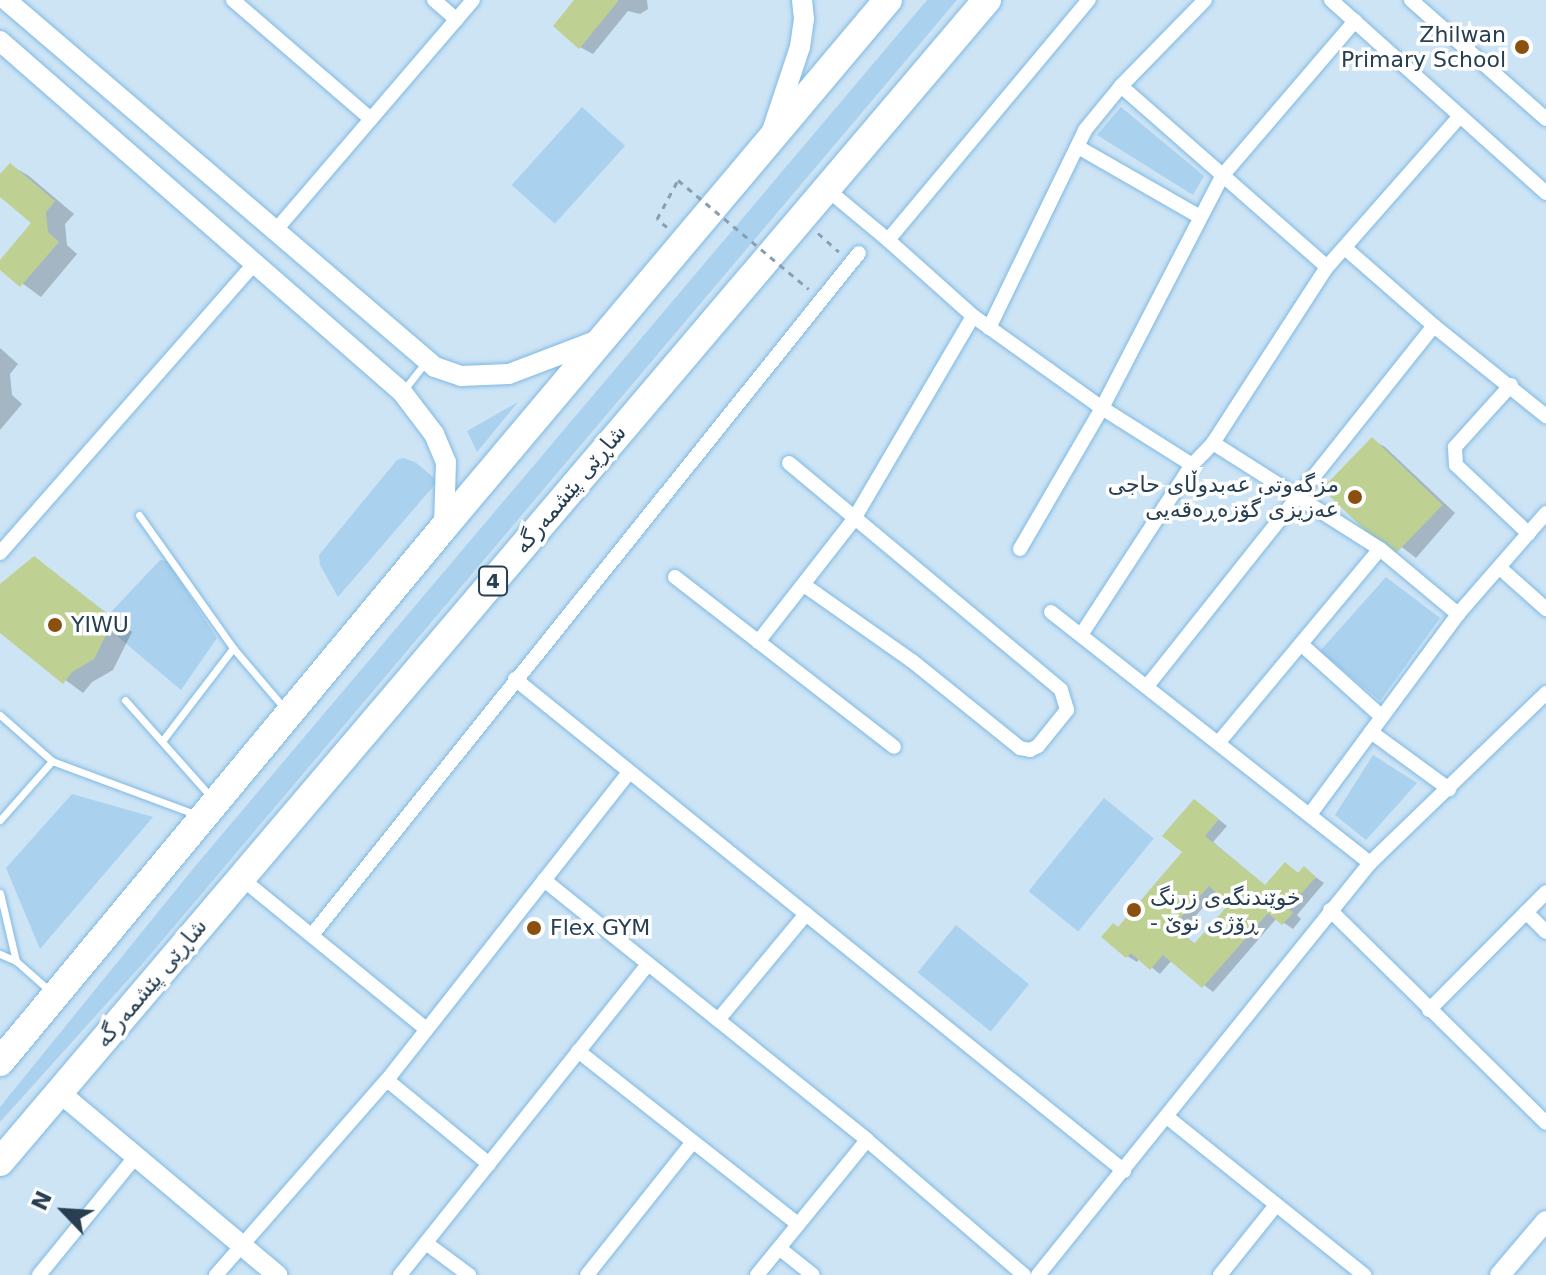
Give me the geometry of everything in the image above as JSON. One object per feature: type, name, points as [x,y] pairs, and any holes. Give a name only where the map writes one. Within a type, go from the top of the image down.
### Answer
[{"type":"highway","points":[[0,1062],[209,809],[291,716],[444,527],[888,0]]},
{"type":"highway","name":"شاڕێی پێشمەرگە","points":[[0,1162],[987,0]]},
{"type":"street","points":[[6,0],[427,362],[452,374],[498,376],[538,365],[604,337]]},
{"type":"street","points":[[233,0],[371,119]]},
{"type":"street","points":[[434,0],[457,20]]},
{"type":"street","points":[[275,231],[473,0]]},
{"type":"street","points":[[769,140],[800,47],[804,19],[802,0]]},
{"type":"street","points":[[888,240],[1089,0]]},
{"type":"street","points":[[989,328],[1085,130],[1121,86],[1205,0]]},
{"type":"street","points":[[1331,0],[1546,193]]},
{"type":"street","points":[[1420,3],[1546,119]]},
{"type":"street","points":[[1020,549],[1102,408],[1223,175],[1355,21]]},
{"type":"street","points":[[0,41],[402,392],[434,434],[446,462],[444,527]]},
{"type":"street","points":[[39,75],[63,48]]},
{"type":"street","points":[[1121,86],[1327,267]]},
{"type":"street","points":[[1081,635],[1192,465],[1213,443],[1327,267],[1460,116]]},
{"type":"street","points":[[1078,147],[1200,217]]},
{"type":"street","points":[[828,190],[973,316],[1102,408],[1192,465]]},
{"type":"street","points":[[1345,248],[1434,326],[1546,416]]},
{"type":"street","points":[[312,935],[859,253]]},
{"type":"street","points":[[2,547],[253,265]]},
{"type":"street","points":[[758,642],[854,519],[973,316]]},
{"type":"street","points":[[1148,685],[1434,326]]},
{"type":"street","points":[[1511,385],[1455,447],[1456,465],[1529,534]]},
{"type":"street","points":[[1213,443],[1380,549],[1458,614]]},
{"type":"street","points":[[789,463],[1061,690],[1067,700],[1067,710],[1038,746],[1030,750],[1020,748],[912,661],[804,585]]},
{"type":"street","points":[[1311,813],[1458,614],[1546,513]]},
{"type":"street","points":[[1219,742],[1380,549]]},
{"type":"street","points":[[1500,568],[1546,609]]},
{"type":"street","points":[[675,577],[894,747]]},
{"type":"street","points":[[1051,612],[1311,813],[1370,863]]},
{"type":"street","points":[[1301,644],[1381,716]]},
{"type":"street","points":[[515,679],[1124,1171]]},
{"type":"street","points":[[1038,1275],[1370,863],[1546,693]]},
{"type":"street","points":[[1371,732],[1449,789]]},
{"type":"street","points":[[216,1275],[387,1080],[629,772]]},
{"type":"street","points":[[241,878],[426,1029]]},
{"type":"street","points":[[544,880],[867,1140],[1024,1275]]},
{"type":"street","points":[[1429,1010],[1546,892]]},
{"type":"street","points":[[1330,910],[1546,1123]]},
{"type":"street","points":[[1526,912],[1546,932]]},
{"type":"street","points":[[718,1020],[806,914]]},
{"type":"street","points":[[400,1275],[648,964]]},
{"type":"street","points":[[578,1051],[798,1224]]},
{"type":"street","points":[[387,1080],[489,1164]]},
{"type":"street","points":[[59,1092],[277,1275]]},
{"type":"street","points":[[1167,1117],[1364,1275]]},
{"type":"street","points":[[757,1275],[867,1140]]},
{"type":"street","points":[[587,1275],[692,1143]]},
{"type":"street","points":[[39,1275],[136,1156]]},
{"type":"street","points":[[1220,1275],[1276,1205]]},
{"type":"street","points":[[1500,1275],[1546,1221]]},
{"type":"street","points":[[426,1243],[469,1275]]},
{"type":"street","points":[[779,1248],[813,1275]]},
{"type":"lane","points":[[402,392],[427,362]]},
{"type":"lane","points":[[139,515],[233,648],[291,716]]},
{"type":"lane","points":[[162,741],[233,648]]},
{"type":"lane","points":[[125,700],[162,741],[209,809]]},
{"type":"lane","points":[[0,715],[52,761],[209,809]]},
{"type":"lane","points":[[0,820],[52,761]]},
{"type":"lane","points":[[0,893],[16,961]]},
{"type":"lane","points":[[0,954],[16,961],[56,996]]},
{"type":"path","points":[[657,219],[678,180],[809,289]]},
{"type":"path","points":[[802,220],[842,254]]},
{"type":"shaded area","points":[[927,0],[957,0],[144,962],[0,1122],[0,1107],[197,864]]},
{"type":"shaded area","points":[[582,107],[625,146],[555,224],[512,185]]},
{"type":"shaded area","points":[[1121,107],[1204,176],[1193,195],[1097,135]]},
{"type":"shaded area","points":[[518,402],[477,452],[467,431]]},
{"type":"shaded area","points":[[403,458],[415,462],[438,481],[338,597],[320,565],[319,555],[397,460]]},
{"type":"shaded area","points":[[160,560],[167,561],[217,638],[181,690],[117,636],[126,625],[111,612]]},
{"type":"shaded area","points":[[1386,577],[1440,618],[1380,701],[1320,651]]},
{"type":"shaded area","points":[[1373,755],[1417,783],[1366,840],[1335,815]]},
{"type":"shaded area","points":[[72,794],[153,817],[40,949],[6,868]]},
{"type":"shaded area","points":[[1104,798],[1154,838],[1078,932],[1028,891]]},
{"type":"shaded area","points":[[956,925],[1029,984],[991,1032],[918,972]]},
{"type":"building","points":[[574,0],[619,0],[579,49],[553,26]]},
{"type":"building","points":[[10,163],[55,201],[46,212],[48,232],[59,242],[20,287],[0,270],[0,260],[31,223],[0,197],[0,174]]},
{"type":"building","name":"مزگەوتی عەبدوڵای حاجی عەزیزی گۆزەڕەقەیی","points":[[1372,437],[1442,505],[1392,557],[1322,489]]},
{"type":"building","name":"YIWU","points":[[34,556],[114,619],[94,659],[72,672],[63,684],[0,633],[0,584]]},
{"type":"building","points":[[1194,799],[1219,819],[1205,836],[1265,885],[1285,862],[1298,873],[1304,866],[1316,877],[1288,908],[1293,913],[1282,925],[1268,913],[1202,988],[1163,955],[1150,970],[1131,953],[1126,958],[1101,937],[1113,923],[1118,927],[1182,852],[1162,836]],"holes":[[[1209,886],[1229,904],[1194,944],[1173,926]]]},
{"type":"place","name":"Zhilwan Primary School","points":[[1522,47]]},
{"type":"place","name":"مزگەوتی عەبدوڵای حاجی عەزیزی گۆزەڕەقەیی","points":[[1355,497]]},
{"type":"place","name":"YIWU","points":[[55,625]]},
{"type":"place","name":"خوێندنگەی زرنگ - ڕۆژی نوێ","points":[[1134,910]]},
{"type":"place","name":"Flex GYM","points":[[534,928]]}]
